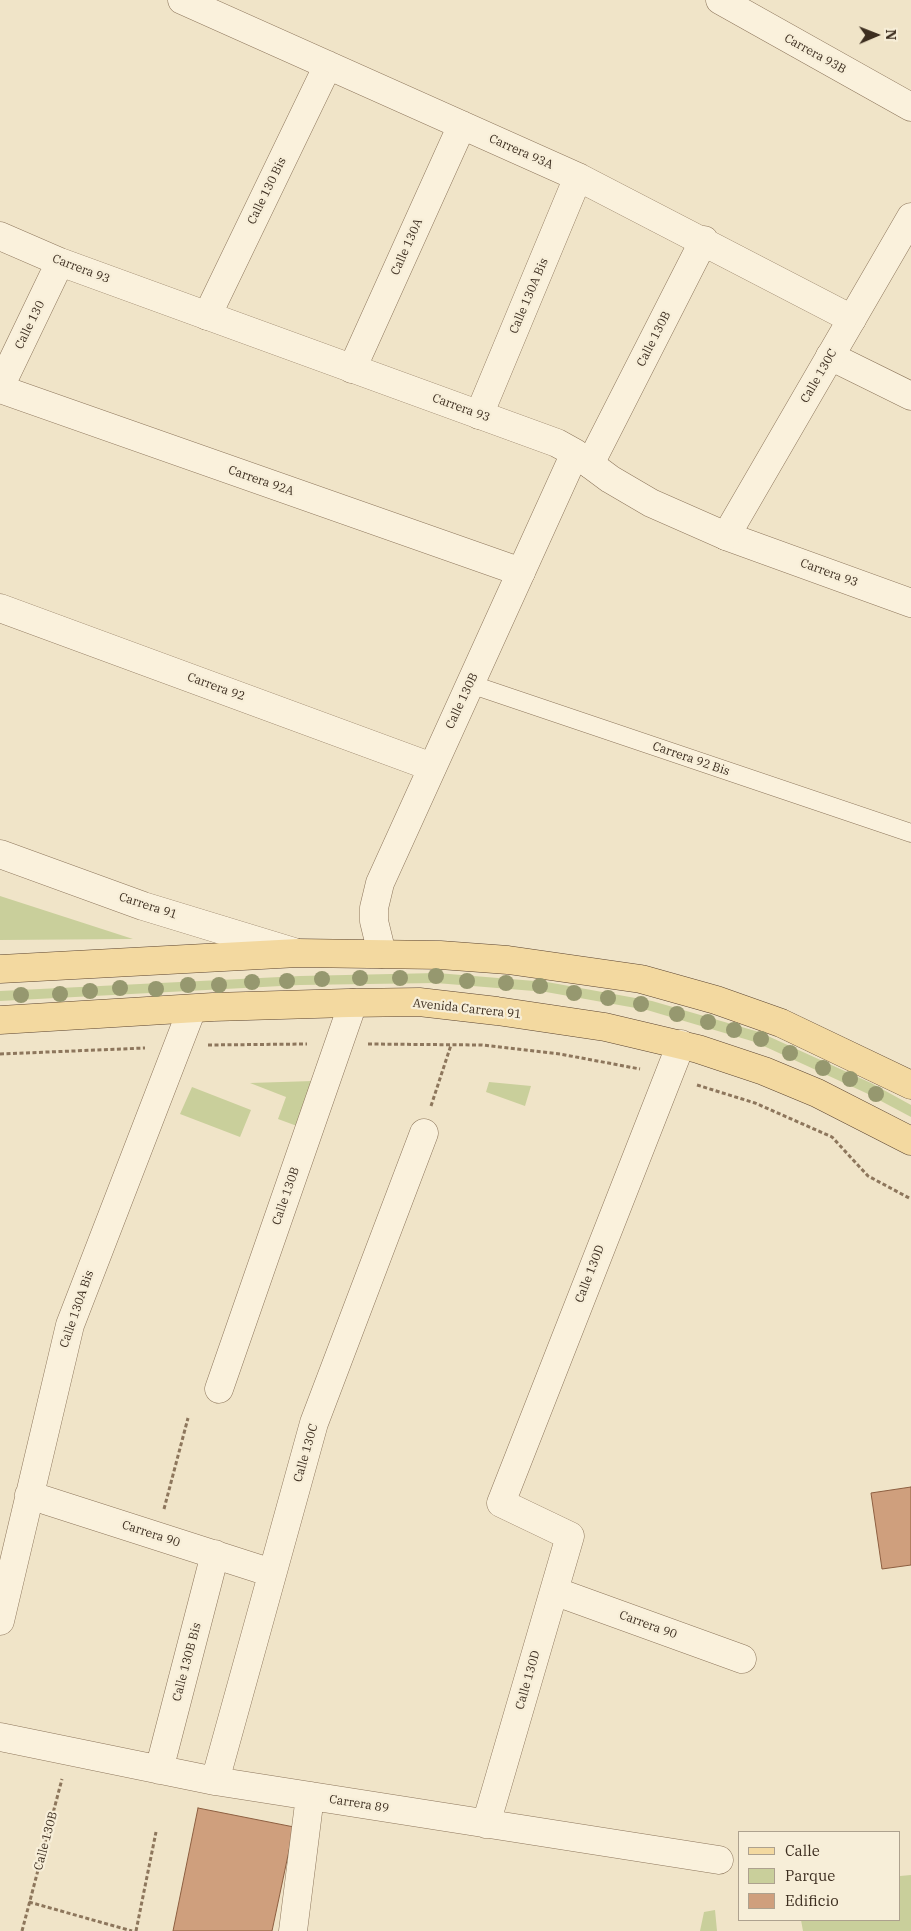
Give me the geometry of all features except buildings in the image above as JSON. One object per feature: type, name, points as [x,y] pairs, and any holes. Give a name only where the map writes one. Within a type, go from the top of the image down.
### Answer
[{"type":"main road","points":[[0,969],[298,953],[382,954],[508,960],[640,979],[716,1000],[781,1023],[911,1085]]},
{"type":"main road","name":"Avenida Carrera 91","points":[[0,1020],[192,1009],[353,1003],[419,1002],[460,1006],[605,1027],[681,1044],[764,1071],[817,1094],[911,1141]]},
{"type":"street","name":"Carrera 93A","points":[[182,0],[578,177],[704,240],[852,319]]},
{"type":"street","name":"Carrera 93B","points":[[720,0],[911,107]]},
{"type":"street","name":"Calle 130 Bis","points":[[207,316],[328,65]]},
{"type":"street","name":"Calle 130A","points":[[352,368],[462,125]]},
{"type":"street","name":"Calle 130A Bis","points":[[479,415],[578,177]]},
{"type":"street","name":"Calle 130C","points":[[726,536],[911,217]]},
{"type":"street","name":"Carrera 93","points":[[0,236],[60,262],[557,443],[610,479],[651,503],[726,536],[911,603]]},
{"type":"street","name":"Calle 130B","points":[[382,954],[374,921],[376,894],[432,767],[521,572],[704,240]]},
{"type":"street","name":"Calle 130","points":[[0,388],[60,262]]},
{"type":"street","points":[[830,356],[911,396]]},
{"type":"street","name":"Carrera 92A","points":[[0,388],[521,572]]},
{"type":"street","name":"Carrera 92","points":[[0,608],[432,767]]},
{"type":"street","name":"Carrera 91","points":[[0,854],[143,906],[298,953]]},
{"type":"street","name":"Calle 130B","points":[[219,1388],[353,1003]]},
{"type":"street","name":"Calle 130A Bis","points":[[0,1621],[70,1325],[192,1009]]},
{"type":"street","name":"Calle 130D","points":[[486,1824],[570,1536],[501,1504],[667,1075],[681,1044]]},
{"type":"street","name":"Calle 130C","points":[[215,1782],[314,1423],[424,1133]]},
{"type":"street","name":"Carrera 90","points":[[29,1495],[272,1573]]},
{"type":"street","name":"Calle 130B Bis","points":[[159,1770],[215,1554]]},
{"type":"street","name":"Carrera 90","points":[[554,1591],[742,1659]]},
{"type":"street","name":"Carrera 89","points":[[0,1737],[215,1782],[719,1860]]},
{"type":"street","points":[[293,1931],[310,1796]]},
{"type":"lane","name":"Carrera 92 Bis","points":[[470,684],[911,833]]},
{"type":"path","points":[[0,1054],[178,1046],[339,1044],[482,1045],[560,1054],[667,1075],[755,1103],[832,1137],[868,1176],[911,1199]]},
{"type":"path","points":[[424,1133],[451,1045]]},
{"type":"path","points":[[158,1536],[188,1418]]},
{"type":"path","name":"Calle 130B","points":[[22,1931],[70,1751]]},
{"type":"path","points":[[29,1902],[134,1931],[156,1832]]},
{"type":"green space","points":[[0,896],[133,939],[0,940]]},
{"type":"green space","points":[[437,973],[547,982],[652,1001],[759,1032],[871,1083],[911,1105],[911,1117],[866,1093],[755,1042],[647,1010],[546,992],[436,983],[300,985],[0,1001],[0,991],[300,976]]},
{"type":"green space","points":[[313,1081],[297,1126],[278,1119],[286,1097],[250,1083]]},
{"type":"green space","points":[[489,1082],[531,1086],[525,1106],[486,1092]]},
{"type":"green space","points":[[192,1087],[251,1110],[240,1137],[180,1114]]},
{"type":"green space","points":[[911,1875],[911,1931],[803,1931],[801,1921],[901,1921],[901,1876]]},
{"type":"green space","points":[[715,1910],[717,1931],[700,1931],[704,1912]]}]
